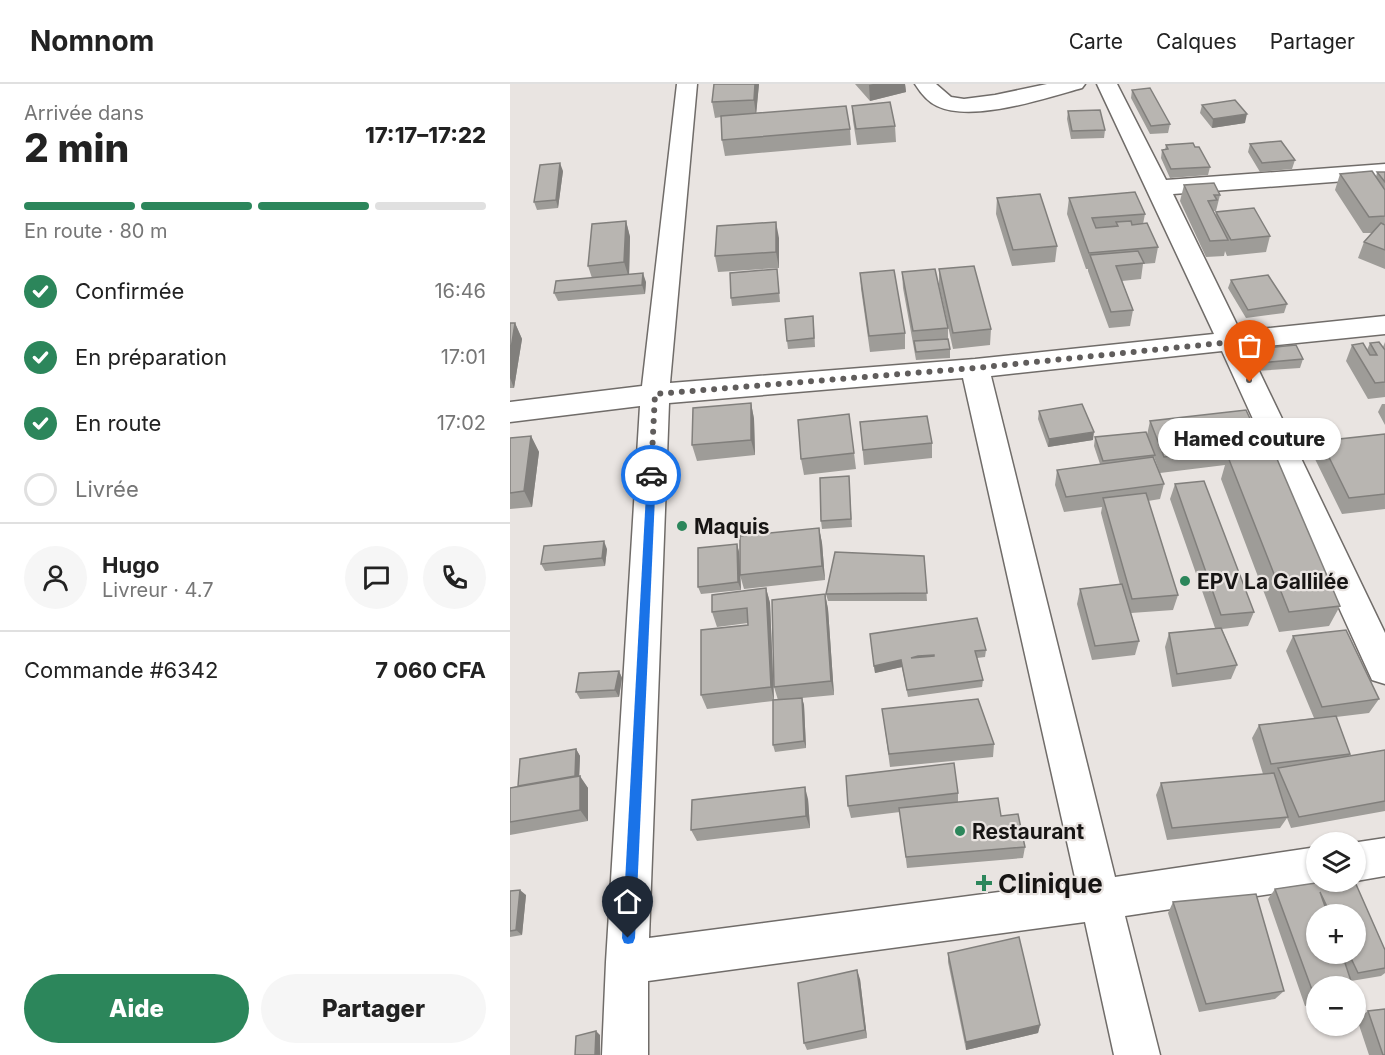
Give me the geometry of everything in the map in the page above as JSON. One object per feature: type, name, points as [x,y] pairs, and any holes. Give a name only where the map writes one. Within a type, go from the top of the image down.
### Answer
[{"type":"street","points":[[625,1055],[627,962],[655,394],[687,84]]},
{"type":"street","points":[[925,84],[937,97],[950,104],[969,104],[1075,84]]},
{"type":"street","points":[[1107,84],[1160,188],[1385,669]]},
{"type":"street","points":[[1160,188],[1385,171]]},
{"type":"street","points":[[510,412],[655,394],[975,368],[1385,325]]},
{"type":"street","points":[[975,368],[1137,1055]]},
{"type":"street","points":[[1366,860],[1385,857]]},
{"type":"street","points":[[627,962],[1099,900],[1306,869]]},
{"type":"building","points":[[714,84],[755,84],[754,100],[712,102]]},
{"type":"building","points":[[1150,88],[1170,124],[1151,126],[1132,90]]},
{"type":"building","points":[[1235,100],[1247,114],[1213,119],[1202,105]]},
{"type":"building","points":[[890,102],[895,126],[856,129],[852,106]]},
{"type":"building","points":[[846,106],[850,129],[722,140],[721,116]]},
{"type":"building","points":[[1100,110],[1105,130],[1072,131],[1068,111]]},
{"type":"building","points":[[1281,141],[1295,160],[1262,163],[1250,144]]},
{"type":"building","points":[[1193,143],[1195,147],[1199,147],[1210,167],[1171,169],[1162,150],[1168,149],[1166,145]]},
{"type":"building","points":[[560,163],[556,200],[534,202],[540,165]]},
{"type":"building","points":[[1372,171],[1385,190],[1385,216],[1369,217],[1340,174]]},
{"type":"building","points":[[1377,172],[1385,172],[1385,182]]},
{"type":"building","points":[[1214,183],[1220,195],[1214,195],[1217,200],[1208,201],[1228,240],[1210,241],[1184,185]]},
{"type":"building","points":[[1135,192],[1145,214],[1092,218],[1096,228],[1118,226],[1116,222],[1131,221],[1132,225],[1147,223],[1158,247],[1089,253],[1069,198]]},
{"type":"building","points":[[1040,194],[1057,246],[1013,250],[997,198]]},
{"type":"building","points":[[1254,208],[1270,236],[1231,240],[1216,212]]},
{"type":"building","points":[[626,221],[624,262],[588,266],[592,224]]},
{"type":"building","points":[[776,222],[776,252],[715,256],[717,226]]},
{"type":"building","points":[[1381,223],[1385,225],[1385,250],[1364,242]]},
{"type":"building","points":[[1138,251],[1144,263],[1116,266],[1133,310],[1111,312],[1090,255]]},
{"type":"building","points":[[974,266],[991,329],[953,333],[939,269]]},
{"type":"building","points":[[777,269],[779,293],[731,298],[730,273]]},
{"type":"building","points":[[935,269],[948,328],[913,331],[902,272]]},
{"type":"building","points":[[894,270],[905,333],[869,336],[860,273]]},
{"type":"building","points":[[643,273],[642,285],[554,293],[556,281]]},
{"type":"building","points":[[1268,275],[1287,304],[1248,310],[1231,280]]},
{"type":"building","points":[[813,316],[814,338],[787,341],[785,319]]},
{"type":"building","points":[[510,323],[515,323],[510,355]]},
{"type":"building","points":[[948,339],[950,349],[916,352],[914,341]]},
{"type":"building","points":[[1379,342],[1385,350],[1385,382],[1375,383],[1352,345],[1363,343],[1370,355],[1377,355],[1370,343]]},
{"type":"building","points":[[1296,345],[1303,359],[1259,363],[1253,349]]},
{"type":"building","points":[[751,403],[751,440],[692,445],[693,408]]},
{"type":"building","points":[[1082,404],[1094,432],[1049,439],[1039,411]]},
{"type":"building","points":[[1246,410],[1263,446],[1164,457],[1150,421]]},
{"type":"building","points":[[849,414],[854,453],[801,459],[798,420]]},
{"type":"building","points":[[927,416],[932,443],[863,450],[860,422]]},
{"type":"building","points":[[1146,432],[1155,455],[1103,461],[1095,437]]},
{"type":"building","points":[[1385,434],[1385,494],[1349,498],[1321,441]]},
{"type":"building","points":[[531,436],[524,491],[510,493],[510,438]]},
{"type":"building","points":[[1274,452],[1340,606],[1289,612],[1228,457]]},
{"type":"building","points":[[1153,457],[1164,484],[1066,497],[1057,470]]},
{"type":"building","points":[[849,476],[851,519],[821,521],[820,478]]},
{"type":"building","points":[[1204,481],[1254,612],[1221,615],[1175,484]]},
{"type":"building","points":[[1146,493],[1178,595],[1132,599],[1103,498]]},
{"type":"building","points":[[819,528],[822,566],[740,575],[740,536]]},
{"type":"building","points":[[604,541],[602,558],[541,564],[544,546]]},
{"type":"building","points":[[737,544],[738,582],[698,587],[698,548]]},
{"type":"building","points":[[835,552],[924,556],[927,593],[826,594]]},
{"type":"building","points":[[1122,584],[1139,641],[1095,646],[1080,589]]},
{"type":"building","points":[[766,588],[771,687],[701,695],[701,630],[748,625],[747,608],[712,612],[712,595]]},
{"type":"building","points":[[825,594],[831,681],[774,687],[772,600]]},
{"type":"building","points":[[977,618],[986,650],[975,651],[983,680],[907,690],[901,660],[874,666],[870,634]],"holes":[[[918,656],[934,656],[911,658]]]},
{"type":"building","points":[[1221,628],[1237,665],[1177,674],[1169,633]]},
{"type":"building","points":[[1346,630],[1379,699],[1322,707],[1293,636]]},
{"type":"building","points":[[619,671],[615,690],[576,692],[579,673]]},
{"type":"building","points":[[802,698],[804,741],[773,745],[773,700]]},
{"type":"building","points":[[978,699],[994,744],[889,754],[882,709]]},
{"type":"building","points":[[1336,716],[1350,754],[1271,764],[1259,725]]},
{"type":"building","points":[[576,749],[575,776],[518,786],[520,759]]},
{"type":"building","points":[[1385,750],[1385,801],[1299,817],[1278,768]]},
{"type":"building","points":[[954,763],[958,793],[848,806],[846,776]]},
{"type":"building","points":[[1274,773],[1288,817],[1172,828],[1161,783]]},
{"type":"building","points":[[580,776],[580,810],[510,822],[510,788]]},
{"type":"building","points":[[805,787],[806,816],[691,830],[692,800]]},
{"type":"building","points":[[998,798],[1001,816],[1018,814],[1025,847],[906,857],[899,808]]},
{"type":"building","points":[[1306,884],[1306,892],[1320,892],[1324,904],[1306,904],[1306,964],[1345,964],[1349,976],[1307,976],[1275,889]]},
{"type":"building","points":[[520,890],[516,930],[510,931],[510,891]]},
{"type":"building","points":[[1320,892],[1359,892],[1365,904],[1326,904]]},
{"type":"building","points":[[1256,894],[1284,991],[1206,1004],[1173,902]]},
{"type":"building","points":[[1366,907],[1385,950],[1385,968],[1358,973],[1354,964],[1366,964]]},
{"type":"building","points":[[1019,937],[1040,1025],[966,1042],[948,953]]},
{"type":"building","points":[[857,970],[865,1030],[804,1043],[798,983]]},
{"type":"building","points":[[1385,1009],[1385,1055],[1383,1055],[1368,1011]]},
{"type":"building","points":[[596,1031],[595,1055],[575,1055],[576,1036]]},
{"type":"way so far","points":[[651,475],[655,394],[975,368],[1232,342],[1250,382]]},
{"type":"place","name":"Hamed couture","points":[[1250,382]]},
{"type":"place","name":"Maquis","points":[[682,526]]},
{"type":"place","name":"EPV La Gallilée","points":[[1185,581]]},
{"type":"place","name":"Restaurant","points":[[960,831]]},
{"type":"place","name":"Clinique","points":[[984,883]]},
{"type":"route","points":[[628,938],[651,475]]}]
